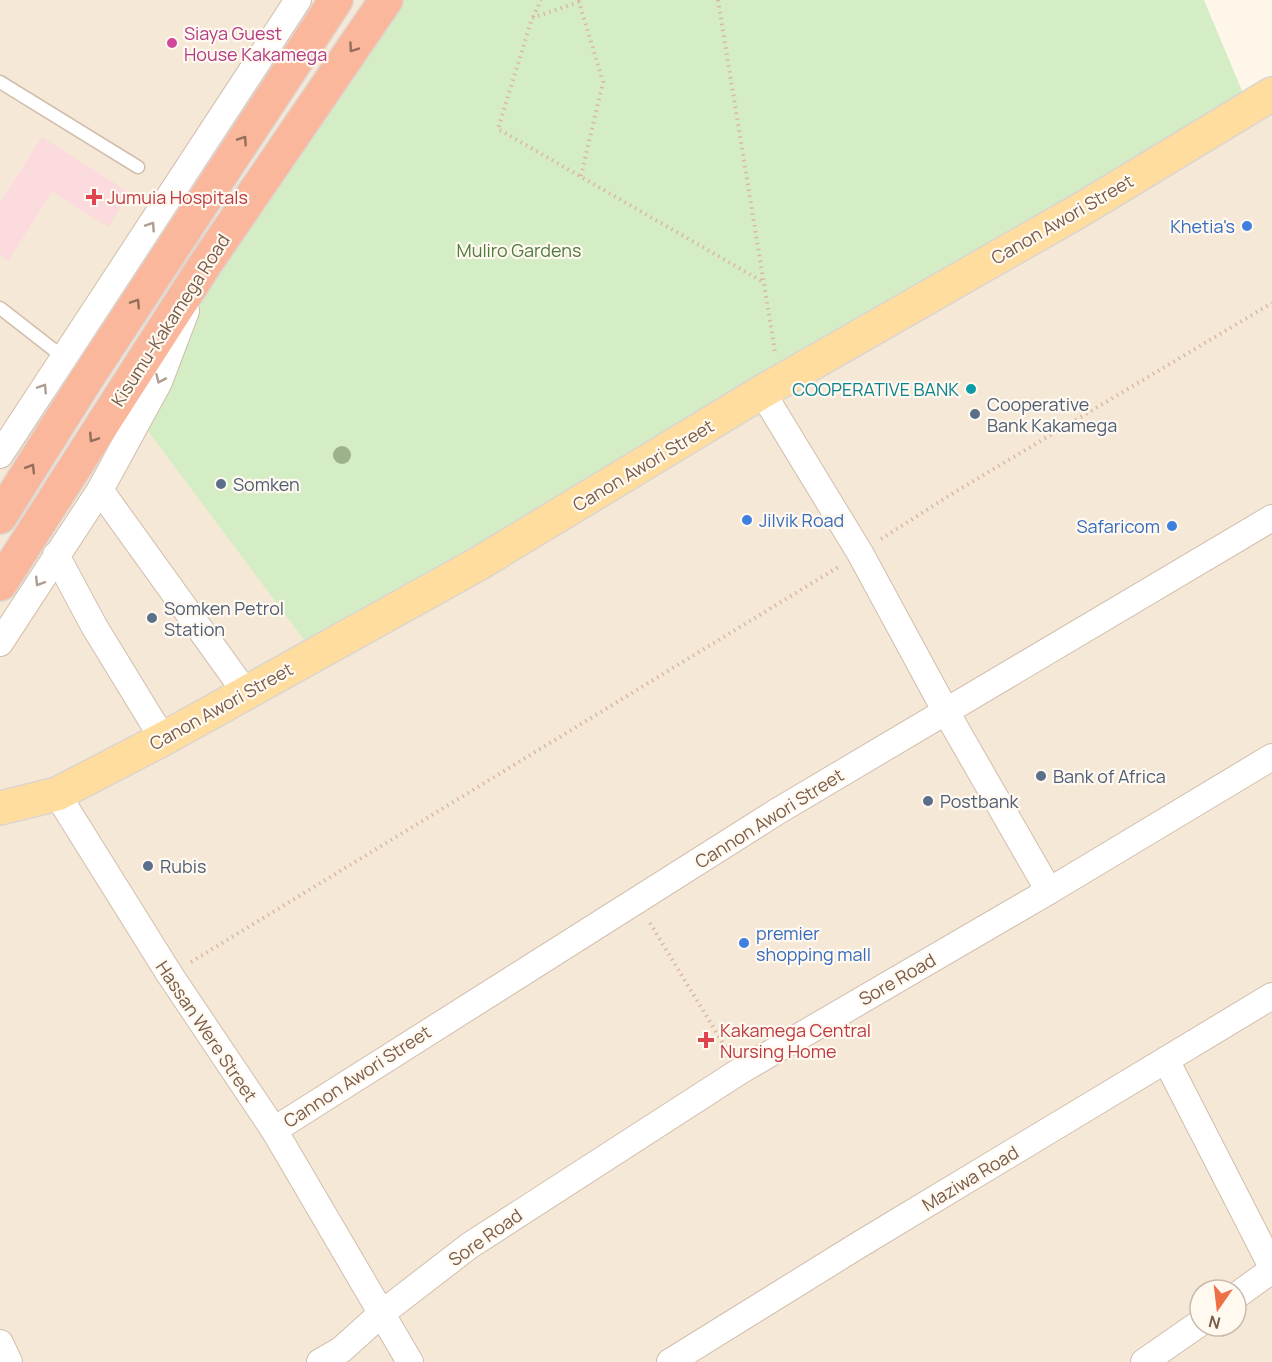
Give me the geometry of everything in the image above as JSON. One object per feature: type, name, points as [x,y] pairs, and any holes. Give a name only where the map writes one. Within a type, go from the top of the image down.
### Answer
[{"type":"highway","name":"Kisumu-Kakamega Road","points":[[0,517],[86,380],[336,0]]},
{"type":"highway","name":"Kisumu-Kakamega Road","points":[[0,584],[204,266],[386,0]]},
{"type":"main road","name":"Canon Awori Street","points":[[0,808],[57,794],[163,739],[478,564],[771,388],[1082,208],[1272,94]]},
{"type":"street","points":[[0,455],[298,0]]},
{"type":"street","points":[[0,643],[100,490],[159,382],[204,266]]},
{"type":"street","points":[[771,388],[945,710],[1049,891]]},
{"type":"street","points":[[100,490],[246,693]]},
{"type":"street","name":"Cannon Awori Street","points":[[274,1130],[445,1019],[637,902],[778,811],[1272,518]]},
{"type":"street","points":[[56,555],[94,626],[163,739]]},
{"type":"street","name":"Sore Road","points":[[320,1362],[341,1350],[381,1314],[469,1246],[740,1071],[1049,891],[1272,757]]},
{"type":"street","name":"Hassan Were Street","points":[[57,794],[170,975],[274,1130],[411,1362]]},
{"type":"street","name":"Maziwa Road","points":[[670,1362],[1272,996]]},
{"type":"street","points":[[1166,1060],[1272,1269],[1248,1287]]},
{"type":"street","points":[[1144,1362],[1188,1331]]},
{"type":"street","points":[[0,1344],[9,1362]]},
{"type":"lane","points":[[0,82],[138,166]]},
{"type":"lane","points":[[0,308],[63,357]]},
{"type":"path","points":[[541,0],[532,18],[498,129],[763,282]]},
{"type":"path","points":[[718,0],[763,282],[771,388]]},
{"type":"path","points":[[532,18],[579,1],[603,82],[581,176]]},
{"type":"path","points":[[170,975],[860,553],[955,492],[1272,303]]},
{"type":"path","points":[[637,902],[740,1071]]},
{"type":"shaded area","points":[[0,0],[386,0],[1272,96],[1272,1362],[0,1362]]},
{"type":"shaded area","name":"Jumuia Hospitals","points":[[42,137],[130,193],[108,227],[52,192],[8,261],[0,256],[0,202]]},
{"type":"green space","name":"Muliro Gardens","points":[[386,0],[1204,0],[1250,110],[316,656],[121,395]]},
{"type":"place","name":"Siaya Guest House Kakamega","points":[[172,43]]},
{"type":"place","name":"Jumuia Hospitals","points":[[94,197]]},
{"type":"place","name":"Khetia's","points":[[1247,226]]},
{"type":"place","name":"COOPERATIVE BANK","points":[[971,389]]},
{"type":"place","name":"Cooperative Bank Kakamega","points":[[975,414]]},
{"type":"place","name":"Somken","points":[[221,484]]},
{"type":"place","name":"Jilvik Road","points":[[747,520]]},
{"type":"place","name":"Safaricom","points":[[1172,526]]},
{"type":"place","name":"Somken Petrol Station","points":[[152,618]]},
{"type":"place","name":"Bank of Africa","points":[[1041,776]]},
{"type":"place","name":"Postbank","points":[[928,801]]},
{"type":"place","name":"Rubis","points":[[148,866]]},
{"type":"place","name":"premier shopping mall","points":[[744,943]]},
{"type":"place","name":"Kakamega Central Nursing Home","points":[[706,1040]]}]
